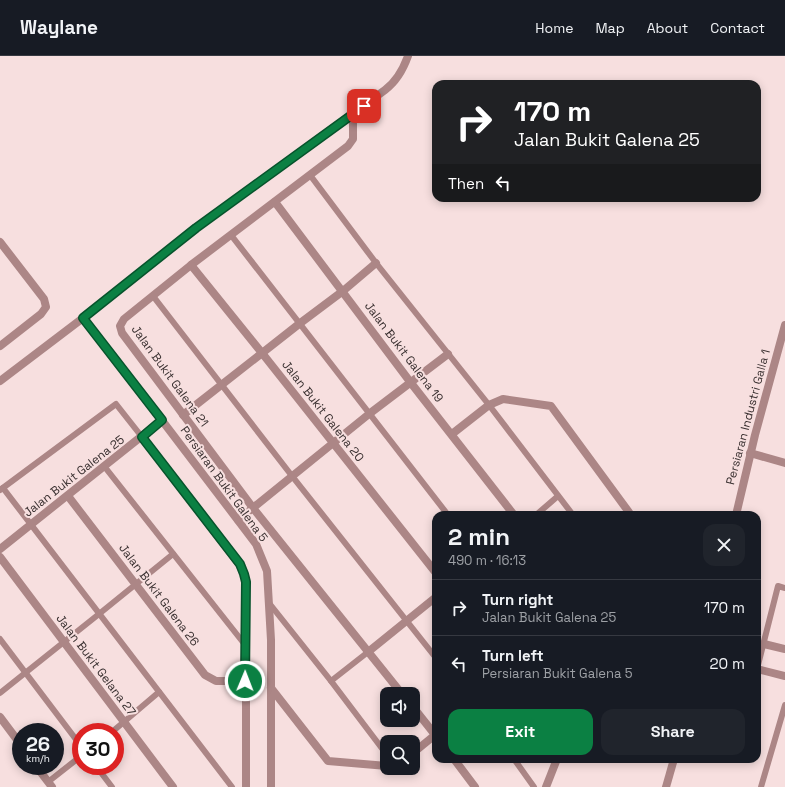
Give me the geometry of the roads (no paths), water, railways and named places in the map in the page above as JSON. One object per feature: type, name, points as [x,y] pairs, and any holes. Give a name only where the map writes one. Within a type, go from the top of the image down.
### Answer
[{"type":"street","points":[[0,380],[83,318],[196,228],[392,84],[403,69],[408,56]]},
{"type":"street","name":"Jalan Bukit Galena 21","points":[[353,114],[353,139],[348,146],[191,265],[124,319],[120,326],[122,333],[253,508],[396,687]]},
{"type":"street","name":"Jalan Bukit Galena 19","points":[[275,202],[511,511]]},
{"type":"street","points":[[0,242],[44,299],[46,307],[41,314],[0,346]]},
{"type":"street","points":[[183,415],[343,291],[376,263]]},
{"type":"street","name":"Jalan Bukit Galena 20","points":[[191,265],[432,568]]},
{"type":"street","name":"Persiaran Bukit Galena 5","points":[[83,318],[256,544],[267,571],[271,640],[271,787]]},
{"type":"street","name":"Persiaran Industri Galla 1","points":[[737,511],[750,453],[785,325]]},
{"type":"street","points":[[238,520],[369,414],[448,354]]},
{"type":"street","points":[[452,434],[490,405],[504,399],[551,406],[628,511]]},
{"type":"street","name":"Jalan Bukit Galena 25","points":[[0,549],[162,420]]},
{"type":"street","points":[[142,437],[240,564],[246,582],[246,787]]},
{"type":"street","points":[[750,453],[785,463]]},
{"type":"street","name":"Jalan Bukit Galena 26","points":[[68,496],[205,675],[216,681],[245,681]]},
{"type":"street","name":"Jalan Bukit Gelana 27","points":[[0,556],[124,723],[174,787]]},
{"type":"street","points":[[368,652],[432,600]]},
{"type":"street","points":[[764,644],[785,649]]},
{"type":"street","points":[[761,670],[785,676]]},
{"type":"street","points":[[271,688],[328,761],[380,765]]},
{"type":"street","points":[[420,716],[432,730]]},
{"type":"street","points":[[0,717],[12,733]]},
{"type":"street","points":[[420,748],[432,738]]},
{"type":"street","points":[[457,763],[475,787]]},
{"type":"street","points":[[546,787],[555,763]]},
{"type":"street","points":[[666,787],[673,763]]},
{"type":"street","points":[[43,775],[50,784]]},
{"type":"lane","points":[[310,175],[376,263],[490,405],[570,511]]},
{"type":"lane","points":[[231,235],[445,511]]},
{"type":"lane","points":[[153,296],[292,476],[432,653]]},
{"type":"lane","points":[[142,437],[116,404],[1,489],[31,525],[232,787]]},
{"type":"lane","points":[[104,466],[246,646]]},
{"type":"lane","points":[[541,511],[558,496]]},
{"type":"lane","points":[[0,693],[173,554]]},
{"type":"lane","points":[[761,655],[778,586],[785,588]]},
{"type":"lane","points":[[269,603],[380,746]]},
{"type":"lane","points":[[0,639],[72,734]]},
{"type":"lane","points":[[331,681],[368,652]]},
{"type":"lane","points":[[124,723],[159,692]]},
{"type":"lane","points":[[761,787],[785,704]]},
{"type":"lane","points":[[517,763],[534,787]]},
{"type":"lane","points":[[50,784],[72,764]]},
{"type":"lane","points":[[103,775],[112,787]]}]
